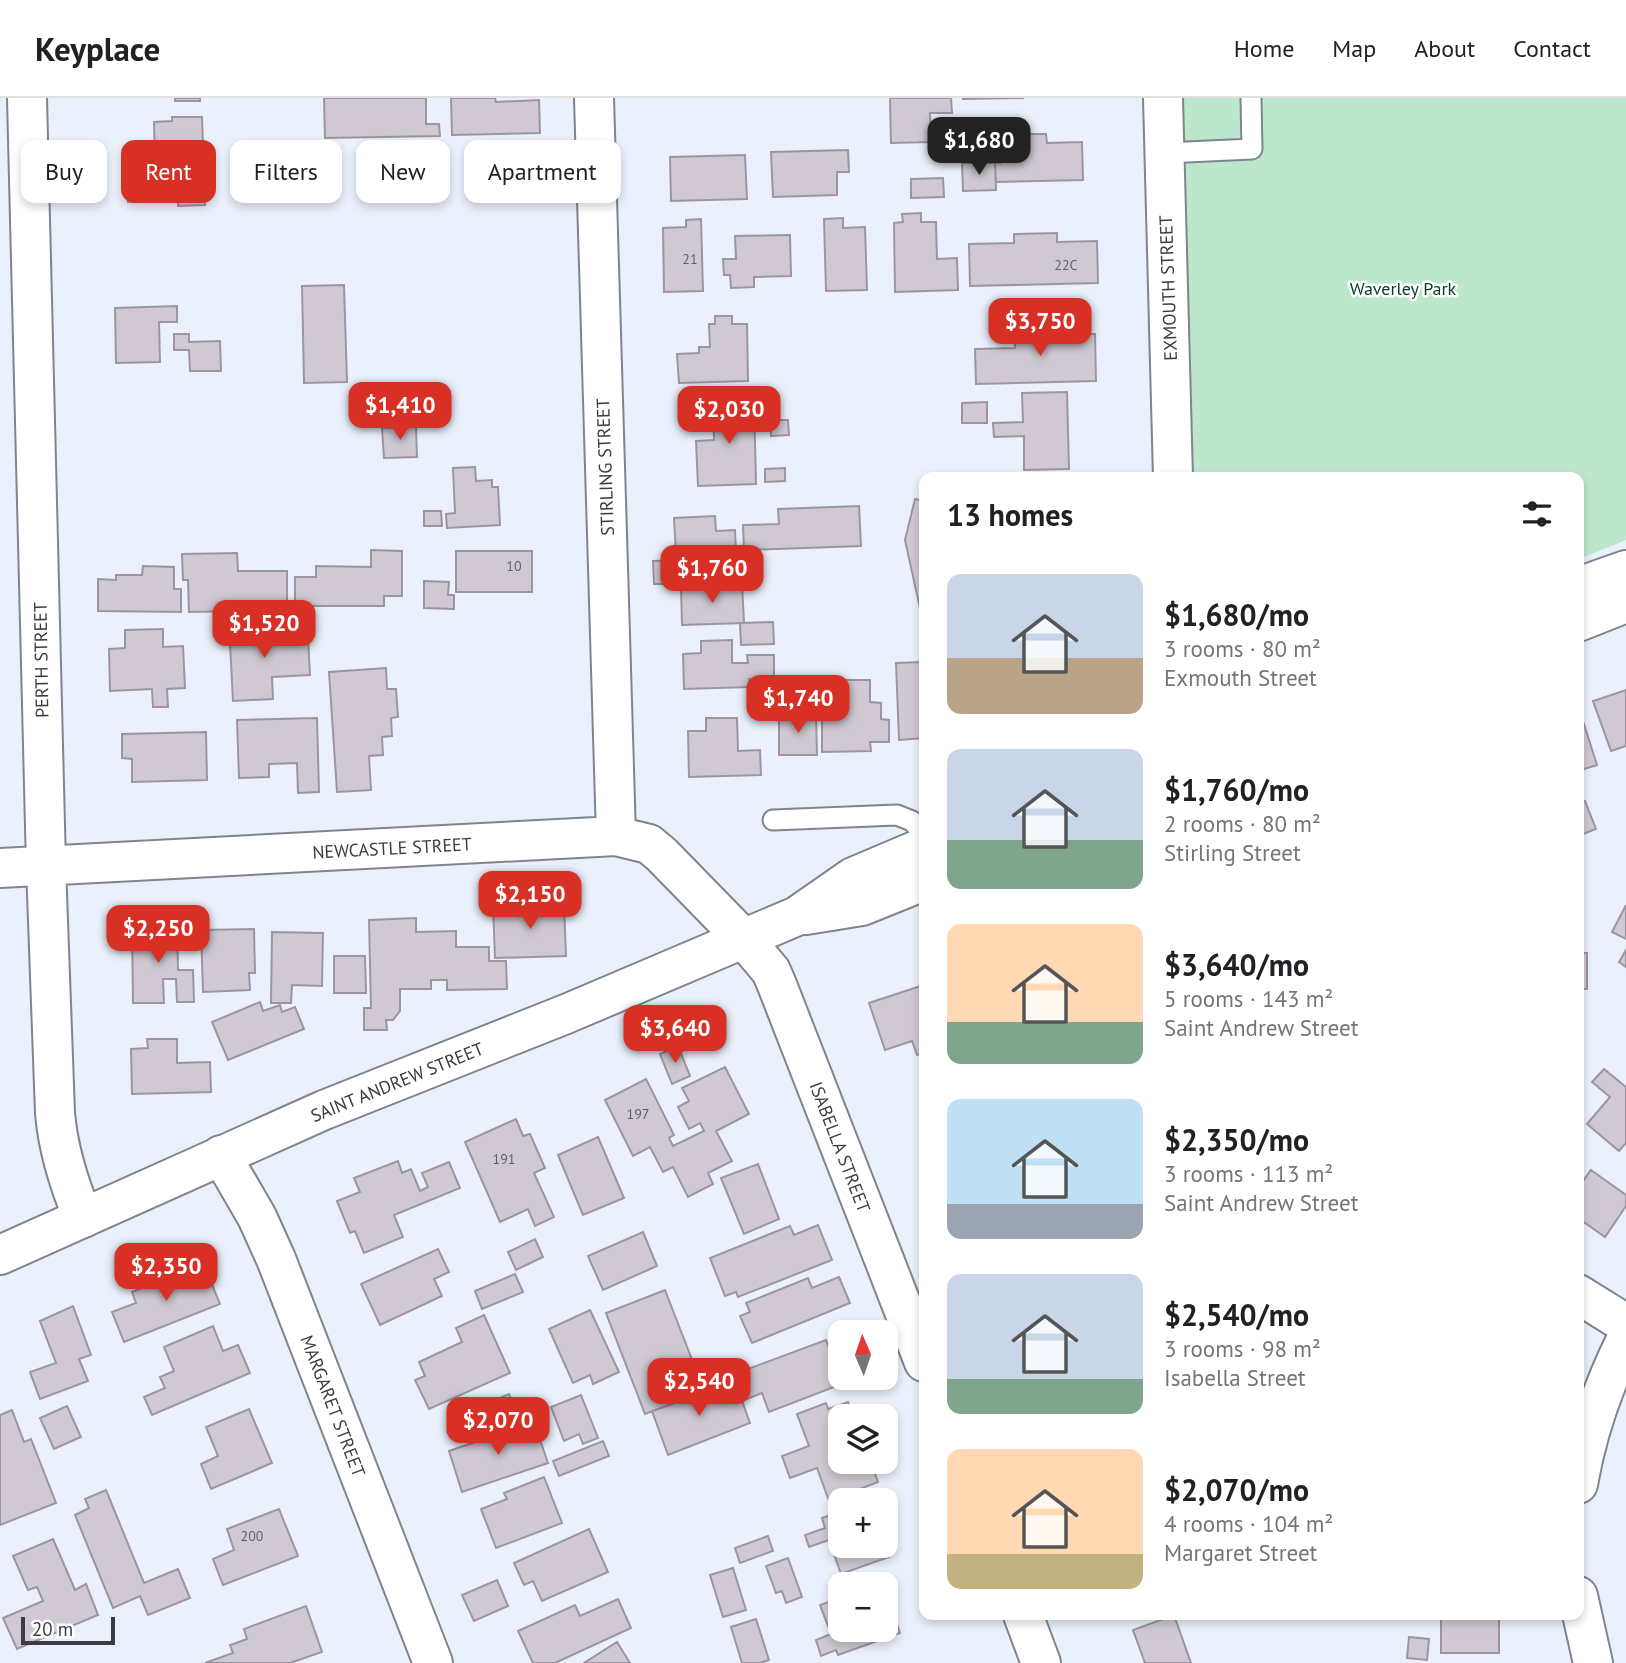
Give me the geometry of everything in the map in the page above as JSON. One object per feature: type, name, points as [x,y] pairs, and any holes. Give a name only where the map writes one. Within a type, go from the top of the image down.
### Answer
[{"type":"street","name":"PERTH STREET","points":[[27,98],[46,866],[57,1132],[71,1188],[83,1218]]},
{"type":"street","name":"STIRLING STREET","points":[[594,98],[617,836]]},
{"type":"street","name":"EXMOUTH STREET","points":[[1163,98],[1173,472]]},
{"type":"street","points":[[1584,585],[1626,569]]},
{"type":"street","points":[[1584,620],[1626,603]]},
{"type":"street","name":"NEWCASTLE STREET","points":[[0,868],[617,836],[640,841],[655,849],[744,939]]},
{"type":"street","name":"SAINT ANDREW STREET","points":[[0,1255],[324,1110],[566,1014],[797,916],[852,877],[919,849]]},
{"type":"street","name":"SAINT ANDREW STREET","points":[[797,916],[862,906],[919,883]]},
{"type":"street","name":"ISABELLA STREET","points":[[744,939],[771,971],[777,985],[919,1349]]},
{"type":"street","name":"MARGARET STREET","points":[[221,1155],[257,1217],[276,1259],[433,1663]]},
{"type":"street","points":[[1584,1298],[1626,1324]]},
{"type":"street","points":[[1584,1457],[1607,1378],[1626,1340]]},
{"type":"street","points":[[1025,1620],[1041,1663]]},
{"type":"street","points":[[1583,1620],[1593,1663]]},
{"type":"lane","points":[[1165,153],[1252,149],[1251,98]]},
{"type":"lane","points":[[773,820],[897,815],[912,821],[919,829]]},
{"type":"green space","name":"Waverley Park","points":[[1177,98],[1626,98],[1626,540],[1584,557],[1584,472],[1183,472]]},
{"type":"building","points":[[175,98],[200,98],[200,101],[175,101]]},
{"type":"building","points":[[324,98],[426,98],[426,124],[439,124],[440,136],[325,138]]},
{"type":"building","points":[[451,98],[495,98],[496,102],[539,100],[540,133],[452,135]]},
{"type":"building","points":[[890,98],[951,98],[952,113],[930,113],[931,142],[891,143]]},
{"type":"building","points":[[172,117],[202,117],[203,140],[154,140],[154,122],[172,121]]},
{"type":"building","points":[[1013,134],[1046,134],[1047,143],[1082,142],[1083,180],[996,182],[995,163],[1000,163],[999,151],[1014,150]]},
{"type":"building","points":[[848,150],[849,172],[837,172],[837,195],[773,197],[771,152]]},
{"type":"building","points":[[745,155],[747,199],[671,201],[670,157]]},
{"type":"building","points":[[962,163],[995,163],[996,190],[963,191]]},
{"type":"building","points":[[943,178],[944,197],[911,198],[911,179]]},
{"type":"building","points":[[178,203],[205,203],[205,205],[178,206]]},
{"type":"building","points":[[921,213],[921,222],[936,222],[937,259],[957,258],[958,290],[895,292],[894,223],[903,222],[902,214]]},
{"type":"building","points":[[843,218],[843,228],[865,227],[867,290],[826,291],[824,219]]},
{"type":"building","points":[[701,219],[703,291],[664,292],[663,228],[686,227],[686,220]]},
{"type":"building","points":[[1057,233],[1057,242],[1097,241],[1098,283],[970,286],[969,244],[1014,243],[1014,234]]},
{"type":"building","points":[[790,235],[791,276],[754,277],[754,287],[731,288],[730,275],[724,275],[723,259],[736,259],[735,236]]},
{"type":"building","points":[[344,285],[347,382],[304,383],[302,286]]},
{"type":"building","points":[[177,306],[177,322],[159,322],[160,362],[116,363],[115,308]]},
{"type":"building","points":[[715,316],[732,316],[732,324],[747,324],[748,381],[679,383],[677,354],[699,353],[699,347],[710,347],[709,324],[715,324]]},
{"type":"building","points":[[1043,323],[1043,329],[1078,328],[1078,334],[1095,334],[1096,381],[976,384],[975,349],[1015,348],[1014,330],[1025,329],[1024,324]]},
{"type":"building","points":[[174,334],[189,334],[189,342],[220,341],[221,371],[190,371],[189,350],[174,350]]},
{"type":"building","points":[[1067,392],[1069,469],[1024,470],[1024,436],[994,437],[993,423],[1023,422],[1022,393]]},
{"type":"building","points":[[754,399],[756,484],[698,486],[696,441],[714,440],[713,400]]},
{"type":"building","points":[[987,402],[987,423],[962,423],[962,403]]},
{"type":"building","points":[[770,420],[788,420],[789,435],[771,436]]},
{"type":"building","points":[[416,427],[417,457],[384,458],[382,428]]},
{"type":"building","points":[[475,467],[476,481],[492,480],[492,487],[498,487],[500,525],[447,528],[446,514],[455,513],[453,468]]},
{"type":"building","points":[[785,468],[785,481],[765,482],[765,469]]},
{"type":"building","points":[[915,499],[919,500],[919,604],[905,540]]},
{"type":"building","points":[[859,506],[861,546],[744,550],[743,525],[779,524],[778,509]]},
{"type":"building","points":[[424,511],[441,511],[442,526],[424,526]]},
{"type":"building","points":[[715,516],[716,531],[735,530],[736,552],[676,555],[674,518]]},
{"type":"building","points":[[371,550],[402,551],[402,596],[384,596],[384,606],[295,606],[295,577],[316,577],[316,566],[371,567]]},
{"type":"building","points":[[456,551],[532,551],[532,592],[456,592]]},
{"type":"building","points":[[237,553],[238,571],[287,571],[287,610],[189,612],[188,580],[183,580],[182,554]]},
{"type":"building","points":[[685,560],[685,584],[654,584],[653,561]]},
{"type":"building","points":[[143,566],[174,567],[174,589],[181,589],[181,612],[98,611],[98,579],[116,580],[116,575],[142,575]]},
{"type":"building","points":[[424,581],[449,582],[448,595],[454,595],[454,609],[424,608]]},
{"type":"building","points":[[742,584],[744,623],[682,625],[681,587]]},
{"type":"building","points":[[278,622],[278,640],[308,638],[310,675],[272,677],[273,699],[233,701],[229,625]]},
{"type":"building","points":[[773,622],[774,644],[741,645],[740,623]]},
{"type":"building","points":[[163,629],[163,647],[183,646],[185,688],[167,689],[168,707],[153,707],[152,689],[110,691],[109,649],[125,648],[125,630]]},
{"type":"building","points":[[732,640],[732,663],[748,663],[747,655],[774,655],[774,679],[749,679],[749,687],[684,689],[683,654],[701,653],[701,641]]},
{"type":"building","points":[[919,662],[919,738],[899,740],[896,663]]},
{"type":"building","points":[[386,668],[387,689],[396,689],[398,717],[391,718],[392,736],[382,737],[383,755],[369,756],[371,790],[337,792],[329,672]]},
{"type":"building","points":[[822,680],[870,680],[870,702],[881,703],[881,719],[889,720],[889,742],[870,742],[871,751],[822,752]]},
{"type":"building","points":[[1626,690],[1626,746],[1611,751],[1593,701]]},
{"type":"building","points":[[816,714],[817,755],[779,755],[779,715]]},
{"type":"building","points":[[317,718],[319,792],[298,793],[297,763],[269,764],[269,777],[239,778],[237,720]]},
{"type":"building","points":[[706,718],[737,718],[738,751],[760,750],[761,775],[689,777],[688,731],[706,731]]},
{"type":"building","points":[[1584,724],[1597,765],[1584,769]]},
{"type":"building","points":[[206,732],[207,780],[132,782],[132,759],[122,758],[122,734]]},
{"type":"building","points":[[1584,801],[1596,829],[1584,834]]},
{"type":"building","points":[[564,904],[566,956],[495,958],[493,906]]},
{"type":"building","points":[[1626,905],[1626,939],[1612,932]]},
{"type":"building","points":[[416,918],[416,932],[456,931],[456,947],[489,947],[489,961],[506,961],[507,989],[447,990],[447,980],[431,980],[431,989],[400,989],[400,1011],[393,1020],[386,1020],[387,1030],[364,1030],[364,1008],[371,1008],[369,920]]},
{"type":"building","points":[[177,925],[178,970],[193,970],[194,1002],[177,1002],[176,979],[163,979],[164,1003],[133,1003],[132,926]]},
{"type":"building","points":[[254,929],[255,973],[249,973],[250,990],[203,992],[201,930]]},
{"type":"building","points":[[272,932],[323,933],[322,986],[292,985],[291,1003],[271,1003]]},
{"type":"building","points":[[1626,950],[1626,967],[1619,962]]},
{"type":"building","points":[[1584,953],[1587,953],[1587,989],[1584,989]]},
{"type":"building","points":[[334,956],[365,956],[366,993],[334,993]]},
{"type":"building","points":[[919,987],[919,1054],[912,1041],[885,1050],[869,1003]]},
{"type":"building","points":[[260,1002],[263,1011],[280,1005],[282,1012],[295,1007],[304,1029],[228,1060],[212,1022]]},
{"type":"building","points":[[147,1039],[177,1039],[177,1063],[210,1062],[211,1092],[132,1094],[131,1049],[148,1048]]},
{"type":"building","points":[[678,1046],[690,1076],[672,1084],[660,1054]]},
{"type":"building","points":[[725,1067],[749,1114],[716,1131],[732,1161],[708,1173],[713,1184],[688,1197],[673,1167],[663,1172],[650,1147],[633,1156],[605,1100],[646,1079],[674,1135],[669,1138],[673,1146],[704,1131],[700,1123],[689,1129],[678,1107],[689,1101],[682,1088]]},
{"type":"building","points":[[1604,1069],[1626,1087],[1626,1143],[1619,1151],[1587,1124],[1610,1097],[1592,1082]]},
{"type":"building","points":[[516,1119],[523,1136],[530,1134],[545,1168],[534,1173],[554,1217],[535,1226],[528,1209],[500,1222],[465,1142]]},
{"type":"building","points":[[598,1137],[624,1198],[583,1215],[558,1155]]},
{"type":"building","points":[[398,1161],[402,1173],[411,1169],[420,1191],[428,1187],[422,1173],[449,1162],[460,1188],[394,1215],[403,1237],[364,1253],[355,1231],[350,1233],[337,1201],[360,1192],[354,1178]]},
{"type":"building","points":[[758,1164],[779,1219],[744,1234],[721,1178]]},
{"type":"building","points":[[1591,1170],[1626,1195],[1626,1206],[1605,1237],[1584,1222],[1584,1180]]},
{"type":"building","points":[[818,1225],[832,1260],[738,1297],[736,1292],[725,1296],[710,1258],[790,1226],[794,1235]]},
{"type":"building","points":[[643,1232],[657,1266],[603,1290],[588,1256]]},
{"type":"building","points":[[535,1239],[543,1257],[516,1270],[508,1252]]},
{"type":"building","points":[[438,1249],[449,1272],[434,1279],[442,1296],[380,1325],[361,1284]]},
{"type":"building","points":[[204,1265],[220,1304],[124,1342],[112,1312],[136,1303],[132,1292],[142,1288],[141,1285],[171,1273],[173,1277]]},
{"type":"building","points":[[515,1274],[523,1292],[482,1309],[475,1291]]},
{"type":"building","points":[[839,1277],[850,1303],[752,1343],[740,1316],[750,1312],[746,1303],[808,1278],[812,1288]]},
{"type":"building","points":[[665,1290],[696,1370],[682,1375],[686,1383],[664,1392],[669,1405],[645,1414],[606,1313]]},
{"type":"building","points":[[73,1306],[91,1355],[79,1359],[88,1381],[40,1399],[30,1372],[56,1363],[40,1321]]},
{"type":"building","points":[[590,1310],[619,1372],[593,1384],[590,1375],[573,1383],[549,1329]]},
{"type":"building","points":[[484,1315],[510,1373],[429,1409],[415,1380],[425,1376],[419,1362],[462,1342],[456,1328]]},
{"type":"building","points":[[213,1326],[223,1351],[238,1345],[250,1373],[152,1415],[144,1397],[165,1388],[160,1377],[174,1371],[164,1347]]},
{"type":"building","points":[[826,1340],[828,1346],[828,1389],[769,1412],[762,1393],[747,1399],[737,1373]]},
{"type":"building","points":[[699,1383],[705,1399],[737,1387],[750,1423],[668,1455],[652,1411],[678,1402],[675,1392]]},
{"type":"building","points":[[509,1394],[516,1409],[483,1423],[476,1408]]},
{"type":"building","points":[[581,1395],[598,1438],[583,1444],[579,1434],[564,1441],[551,1407]]},
{"type":"building","points":[[826,1403],[828,1474],[875,1474],[878,1482],[863,1488],[828,1488],[828,1498],[817,1468],[790,1478],[782,1456],[809,1446],[797,1414]]},
{"type":"building","points":[[67,1406],[81,1437],[54,1449],[40,1418]]},
{"type":"building","points":[[249,1409],[272,1463],[211,1489],[201,1464],[218,1456],[206,1427]]},
{"type":"building","points":[[12,1410],[24,1442],[31,1439],[56,1503],[0,1525],[0,1415]]},
{"type":"building","points":[[534,1422],[548,1463],[462,1492],[449,1451]]},
{"type":"building","points":[[603,1441],[609,1456],[559,1476],[553,1461]]},
{"type":"building","points":[[544,1477],[562,1523],[496,1548],[481,1509],[507,1499],[504,1493]]},
{"type":"building","points":[[106,1490],[144,1583],[178,1569],[190,1598],[148,1615],[140,1596],[113,1608],[75,1515],[89,1508],[85,1499]]},
{"type":"building","points":[[279,1509],[298,1556],[223,1585],[213,1559],[234,1550],[227,1529]]},
{"type":"building","points":[[828,1516],[828,1540],[809,1547],[805,1535],[825,1528],[822,1518]]},
{"type":"building","points":[[589,1529],[608,1572],[542,1601],[533,1581],[524,1585],[514,1563]]},
{"type":"building","points":[[768,1536],[773,1551],[740,1563],[735,1548]]},
{"type":"building","points":[[53,1539],[75,1590],[86,1584],[98,1615],[17,1649],[3,1618],[43,1601],[37,1587],[28,1590],[13,1556]]},
{"type":"building","points":[[788,1558],[802,1597],[786,1603],[782,1591],[776,1593],[766,1566]]},
{"type":"building","points":[[835,1558],[886,1558],[847,1572],[840,1572]]},
{"type":"building","points":[[733,1568],[746,1610],[723,1617],[710,1575]]},
{"type":"building","points":[[497,1580],[508,1606],[474,1621],[462,1595]]},
{"type":"building","points":[[618,1599],[631,1628],[555,1663],[533,1663],[518,1631],[575,1605],[580,1616]]},
{"type":"building","points":[[828,1602],[828,1626],[820,1605]]},
{"type":"building","points":[[306,1606],[322,1652],[290,1663],[205,1663],[233,1653],[230,1645],[247,1639],[244,1629]]},
{"type":"building","points":[[756,1619],[769,1660],[742,1663],[731,1627]]},
{"type":"building","points":[[1160,1620],[1176,1620],[1191,1663],[1145,1663],[1133,1630]]},
{"type":"building","points":[[1441,1620],[1499,1620],[1499,1653],[1441,1653]]},
{"type":"building","points":[[828,1635],[828,1642],[875,1642],[838,1655],[836,1650],[821,1656],[816,1640]]},
{"type":"building","points":[[1409,1637],[1429,1639],[1427,1660],[1407,1658]]},
{"type":"building","points":[[617,1642],[630,1663],[584,1663]]}]
